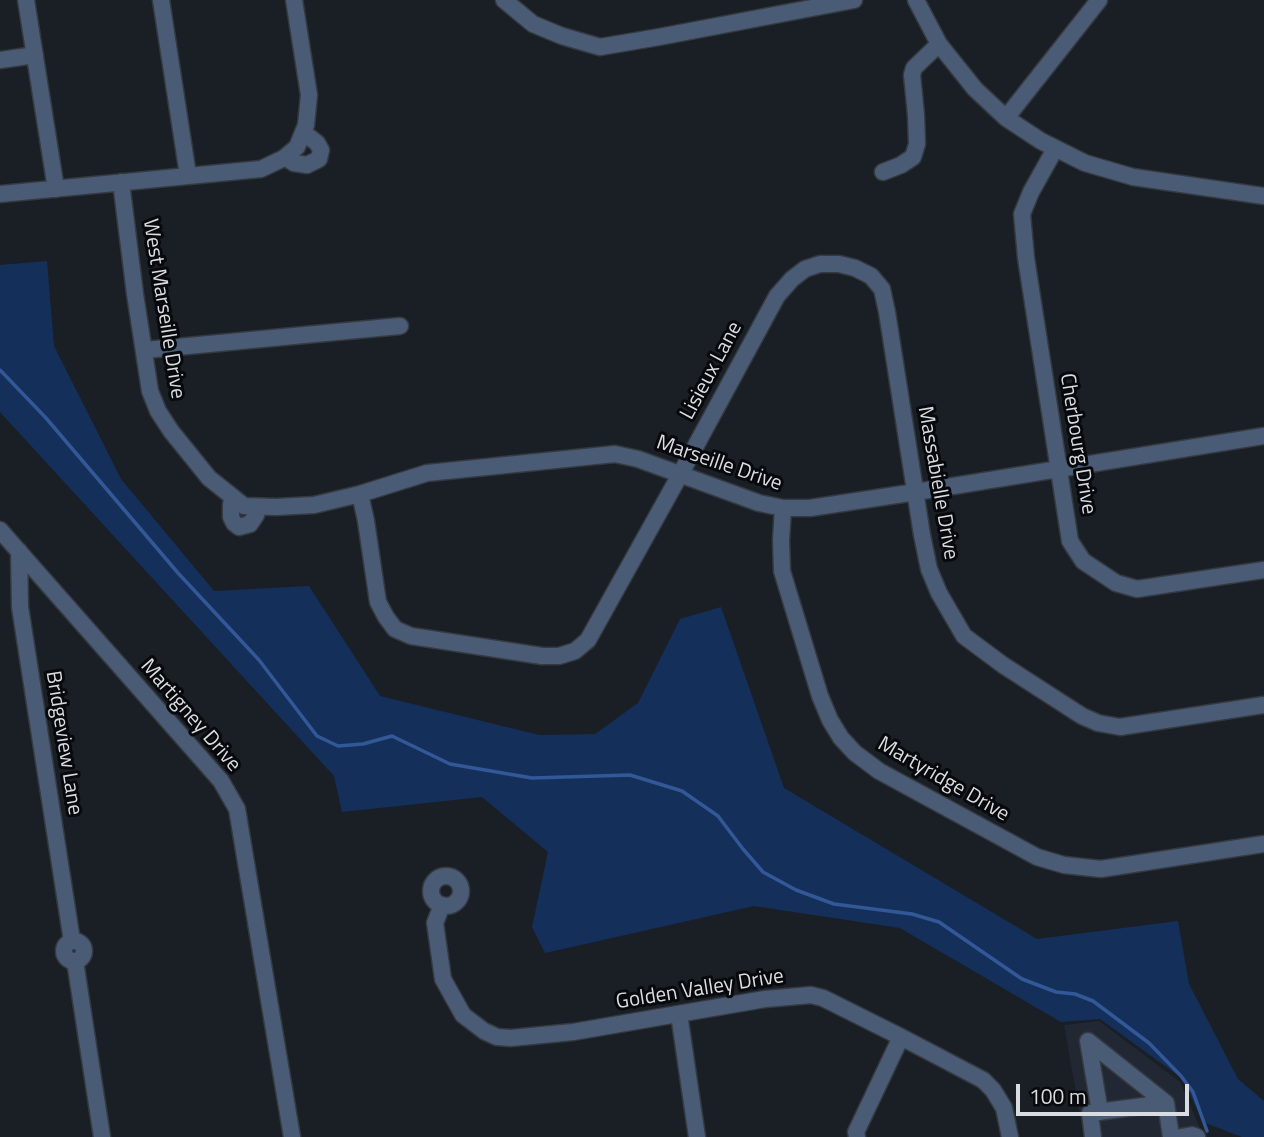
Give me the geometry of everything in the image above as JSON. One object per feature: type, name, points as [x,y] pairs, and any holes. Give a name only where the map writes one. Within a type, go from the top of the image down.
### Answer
[{"type":"street","points":[[26,0],[56,189]]},
{"type":"street","points":[[161,0],[188,175]]},
{"type":"street","points":[[0,194],[261,169],[295,145],[306,125],[309,95],[294,0]]},
{"type":"street","points":[[504,0],[533,24],[600,47],[854,0]]},
{"type":"street","points":[[916,0],[939,44],[975,89],[1006,118],[1055,149],[1085,163],[1133,177],[1264,196]]},
{"type":"street","points":[[1006,118],[1099,0]]},
{"type":"street","points":[[883,172],[913,157],[917,144],[912,75],[914,68],[939,44]]},
{"type":"street","points":[[0,60],[35,55]]},
{"type":"street","name":"Cherbourg Drive","points":[[1055,149],[1022,214],[1026,258],[1070,541],[1083,561],[1116,583],[1137,589],[1264,570]]},
{"type":"street","name":"West Marseille Drive","points":[[121,182],[150,391],[170,431],[209,478],[245,504]]},
{"type":"street","name":"Lisieux Lane","points":[[360,494],[379,602],[395,629],[411,636],[542,656],[559,656],[575,651],[588,640],[777,296],[805,269],[820,264],[855,268]]},
{"type":"street","name":"Massabielle Drive","points":[[855,268],[871,276],[881,289],[929,569],[939,593],[964,636],[1003,665],[1082,716],[1098,723],[1120,727],[1264,705]]},
{"type":"street","points":[[145,351],[400,326]]},
{"type":"street","name":"Marseille Drive","points":[[245,504],[314,505],[427,473],[615,454],[681,473],[759,503],[783,508],[810,508],[1264,436]]},
{"type":"street","name":"Martyridge Drive","points":[[783,508],[782,571],[820,696],[841,738],[879,771],[1037,857],[1063,865],[1101,869],[1264,844]]},
{"type":"street","name":"Martigney Drive","points":[[0,530],[221,781],[237,809],[292,1137]]},
{"type":"street","name":"Bridgeview Lane","points":[[19,551],[20,607],[72,941],[66,944],[63,950],[67,959],[75,961],[102,1137]]},
{"type":"street","name":"Golden Valley Drive","points":[[442,905],[435,923],[443,979],[463,1015],[497,1037],[548,1035],[765,999],[811,995],[823,998],[983,1080],[1004,1108],[1010,1137]]},
{"type":"street","points":[[679,1014],[696,1137]]},
{"type":"street","points":[[857,1137],[856,1132],[901,1037]]},
{"type":"street","points":[[1093,1137],[1095,1113],[1088,1041],[1166,1103],[1171,1137]]},
{"type":"street","points":[[1095,1113],[1166,1103]]},
{"type":"street","points":[[1181,1137],[1197,1137]]},
{"type":"shaded area","points":[[47,261],[54,346],[121,479],[214,591],[309,586],[380,696],[539,735],[595,734],[638,703],[680,619],[721,607],[784,788],[1037,939],[1178,921],[1189,984],[1238,1079],[1264,1101],[1264,1137],[1242,1137],[1203,1122],[1183,1079],[1100,1019],[1061,1022],[900,928],[754,906],[545,953],[532,927],[548,852],[482,797],[342,812],[334,776],[0,412],[0,265]]},
{"type":"shaded area","points":[[1099,1021],[1180,1082],[1204,1137],[1084,1137],[1064,1025]]},
{"type":"waterway","points":[[0,370],[46,418],[178,573],[259,660],[317,736],[338,746],[363,744],[392,736],[450,764],[532,778],[630,775],[682,791],[718,816],[763,872],[796,890],[834,904],[912,914],[939,922],[1022,979],[1056,992],[1075,994],[1093,1001],[1149,1043],[1181,1076],[1193,1092],[1207,1131]]}]
